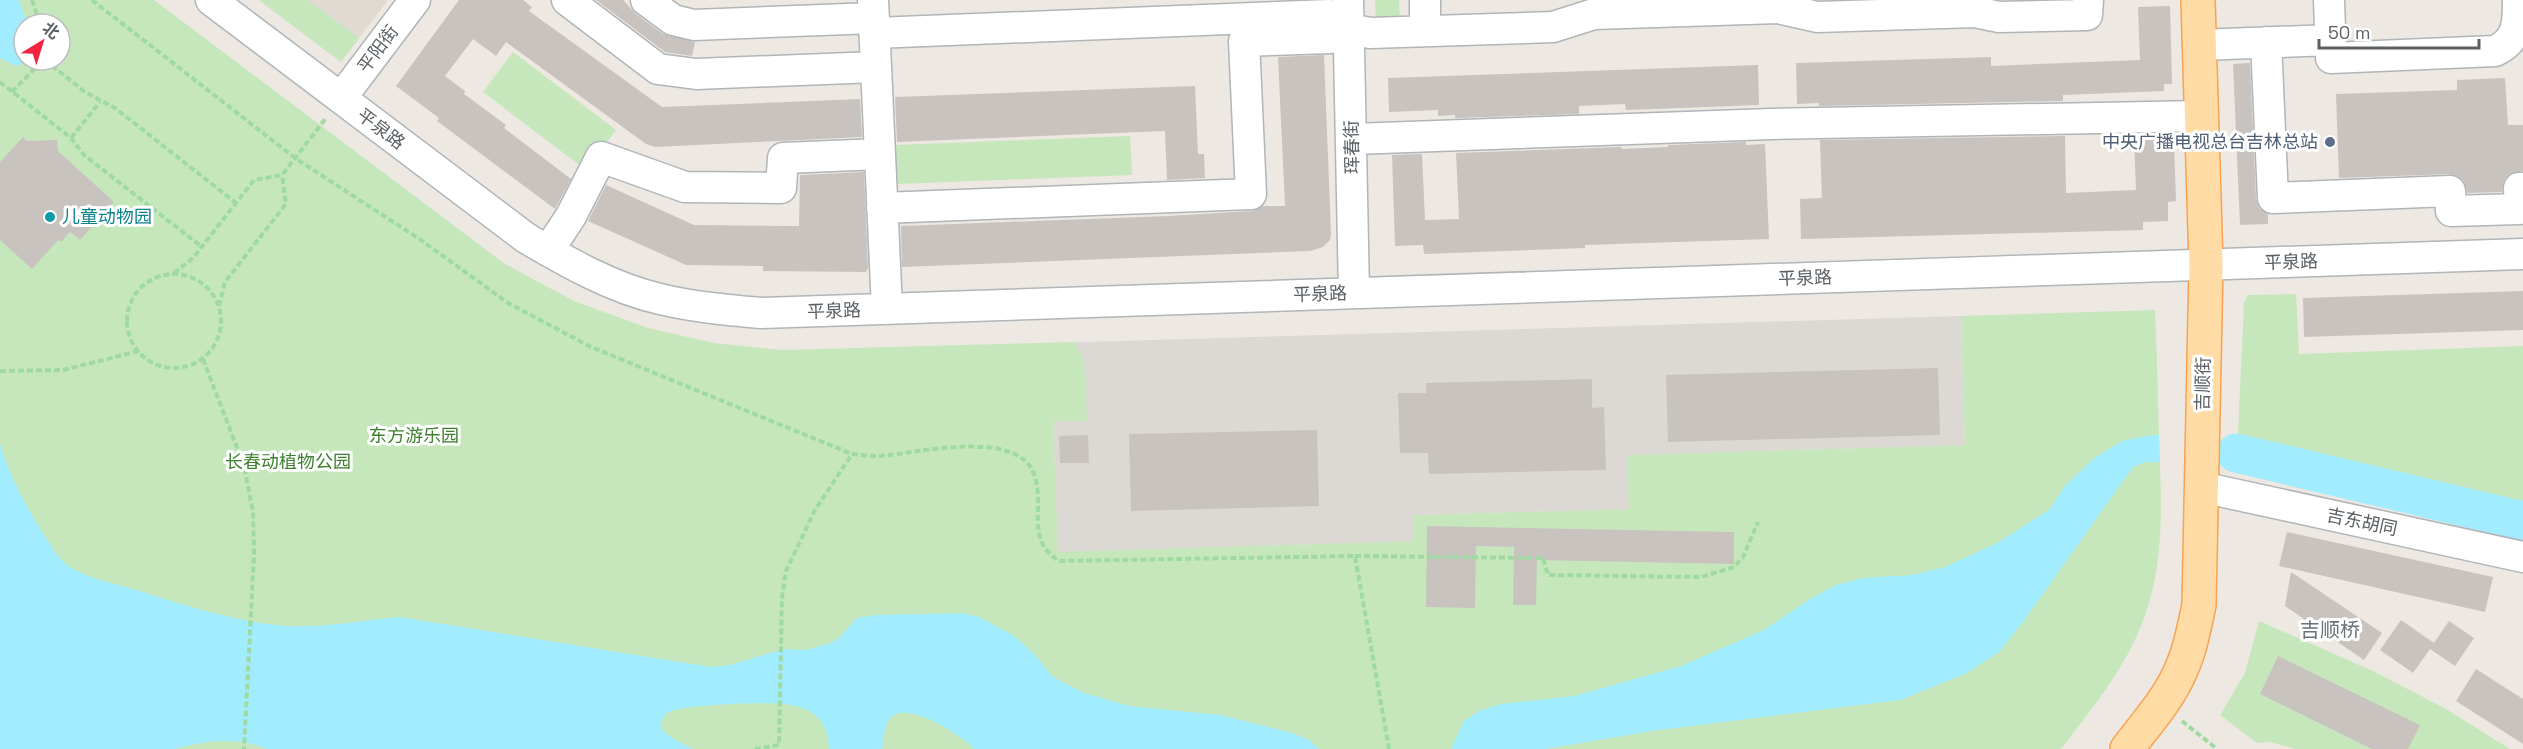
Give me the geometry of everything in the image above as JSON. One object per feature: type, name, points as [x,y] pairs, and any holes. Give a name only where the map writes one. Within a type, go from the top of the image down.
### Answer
[{"type":"main road","name":"吉顺街","points":[[2127,749],[2180,674],[2191,644],[2199,604],[2206,265],[2198,0]]},
{"type":"street","name":"平泉路","points":[[210,0],[526,238],[613,283],[658,299],[705,308],[761,313],[2523,254]]},
{"type":"street","name":"平阳街","points":[[341,98],[415,0]]},
{"type":"street","points":[[567,0],[658,69],[696,74],[876,67]]},
{"type":"street","points":[[646,0],[673,20],[694,25],[874,17],[1349,14],[1370,33],[1553,27],[1594,14],[1765,4],[1817,17],[1975,12],[1999,17],[2088,15],[2088,0]]},
{"type":"street","points":[[1425,0],[1425,31]]},
{"type":"street","points":[[2329,0],[2331,58],[2495,51],[2507,44],[2516,32],[2517,0]]},
{"type":"street","points":[[882,208],[1251,194],[1244,41],[1330,38],[1349,14]]},
{"type":"street","name":"珲春街","points":[[1349,14],[1354,293]]},
{"type":"street","points":[[874,17],[887,309]]},
{"type":"street","points":[[2199,45],[2331,40]]},
{"type":"street","points":[[2266,42],[2273,198],[2450,191],[2451,211],[2520,209],[2519,188],[2523,188]]},
{"type":"street","points":[[1353,139],[1771,124],[2201,116]]},
{"type":"street","points":[[548,251],[571,216],[601,157],[685,187],[781,188],[783,158],[880,154]]},
{"type":"street","points":[[2485,210],[2487,256]]},
{"type":"street","name":"吉东胡同","points":[[2201,487],[2523,557]]},
{"type":"path","points":[[92,0],[295,158],[412,234],[483,286],[519,309],[591,347],[852,454],[877,456],[976,446],[1001,448],[1021,458],[1032,467],[1037,482],[1040,538],[1048,554],[1059,561],[1355,556],[1543,558],[1548,574],[1701,577],[1734,567],[1743,556],[1758,522]]},
{"type":"path","points":[[11,92],[32,72]]},
{"type":"path","points":[[60,72],[100,102],[115,108],[236,202]]},
{"type":"path","points":[[0,82],[71,138],[84,155],[202,247]]},
{"type":"path","points":[[173,273],[194,258],[254,180],[282,175],[341,98]]},
{"type":"path","points":[[71,138],[100,102]]},
{"type":"path","points":[[219,306],[205,285],[195,278],[173,273],[162,275],[142,286],[129,305],[128,330],[139,351],[158,365],[171,368],[184,367],[203,359],[215,344],[220,333],[219,306],[225,282],[286,204],[282,175]]},
{"type":"path","points":[[0,371],[63,370],[139,351]]},
{"type":"path","points":[[203,359],[232,430],[253,512],[254,554],[244,749]]},
{"type":"path","points":[[755,749],[779,745],[780,640],[786,571],[815,510],[852,454]]},
{"type":"path","points":[[1355,556],[1389,749]]},
{"type":"path","points":[[2161,704],[2217,749]]},
{"type":"shaded area","points":[[259,0],[388,0],[341,62]]},
{"type":"shaded area","points":[[1961,316],[1965,445],[1628,455],[1629,509],[1413,515],[1414,541],[1057,552],[1051,343]]},
{"type":"green space","name":"长春动植物公园","points":[[0,0],[154,0],[505,264],[574,301],[648,328],[714,343],[781,350],[1075,342],[1084,359],[1087,421],[1053,421],[1058,552],[1413,541],[1413,515],[1629,509],[1627,455],[1965,445],[1961,316],[2155,310],[2161,514],[2154,585],[2139,631],[2123,663],[2061,749],[0,749]]},
{"type":"green space","points":[[259,0],[308,0],[359,38],[341,62]]},
{"type":"green space","points":[[1375,0],[1399,0],[1400,22],[1376,23]]},
{"type":"green space","points":[[513,52],[616,130],[586,170],[483,92]]},
{"type":"green space","points":[[1130,136],[1132,175],[897,184],[895,145]]},
{"type":"green space","points":[[2296,294],[2299,354],[2523,346],[2523,502],[2238,434],[2244,303],[2248,295]]},
{"type":"green space","points":[[2259,621],[2375,672],[2446,709],[2510,749],[2295,749],[2271,742],[2257,743],[2220,715],[2245,673]]},
{"type":"water","points":[[0,0],[19,0],[23,12],[12,12],[12,64],[0,58]]},
{"type":"water","points":[[2159,435],[2160,462],[2145,462],[2133,467],[2023,622],[1999,652],[1965,674],[1900,700],[1652,731],[1545,749],[1451,749],[1464,721],[1479,711],[1501,704],[1574,696],[1681,666],[1764,630],[1810,599],[1836,585],[1863,578],[1912,575],[1945,567],[1997,543],[2050,509],[2064,487],[2093,459],[2122,441]]},
{"type":"water","points":[[0,444],[14,481],[26,504],[55,552],[65,563],[79,572],[96,578],[228,617],[269,624],[303,626],[399,617],[711,667],[730,665],[784,649],[806,650],[828,644],[839,638],[857,618],[876,615],[962,613],[979,617],[1014,636],[1035,655],[1053,677],[1084,693],[1129,706],[1220,715],[1292,733],[1309,740],[1319,749],[974,749],[947,729],[922,716],[899,713],[889,720],[882,749],[829,749],[828,737],[822,722],[814,714],[791,705],[766,703],[707,705],[667,713],[661,725],[662,729],[669,736],[693,749],[266,749],[244,742],[221,741],[175,749],[0,749]]},
{"type":"building","points":[[459,0],[523,0],[532,7],[529,11],[662,107],[860,99],[862,137],[655,147],[646,144],[506,42],[496,56],[473,39],[445,76],[465,91],[464,94],[506,125],[504,128],[571,179],[555,209],[437,121],[439,118],[396,86]]},
{"type":"building","points":[[596,0],[623,0],[636,14],[663,34],[695,42],[692,56],[665,52]]},
{"type":"building","points":[[2170,6],[2172,84],[2164,84],[2164,91],[2063,95],[2063,101],[1819,106],[1819,103],[1797,104],[1796,63],[1991,57],[1991,66],[2140,60],[2138,7]]},
{"type":"building","points":[[1324,55],[1331,234],[1330,240],[1323,247],[1310,251],[902,267],[901,226],[1168,216],[1252,211],[1262,206],[1285,206],[1278,57]]},
{"type":"building","points":[[2250,63],[2256,199],[2259,208],[2268,214],[2268,224],[2240,225],[2233,64]]},
{"type":"building","points":[[1758,65],[1759,105],[1626,110],[1625,104],[1579,106],[1579,114],[1455,118],[1455,115],[1438,116],[1438,110],[1389,112],[1388,78]]},
{"type":"building","points":[[2505,78],[2508,125],[2523,125],[2523,171],[2510,174],[2504,180],[2502,192],[2467,193],[2464,181],[2449,174],[2339,178],[2336,94],[2457,90],[2457,80]]},
{"type":"building","points":[[1195,86],[1198,154],[1204,154],[1205,178],[1167,180],[1165,131],[897,142],[895,97]]},
{"type":"building","points":[[2065,136],[2066,193],[2136,190],[2134,140],[2158,139],[2158,145],[2174,144],[2176,201],[2168,202],[2168,221],[2143,222],[2143,230],[1801,239],[1800,199],[1822,198],[1820,140]]},
{"type":"building","name":"儿童动物园","points":[[23,137],[27,141],[57,140],[58,151],[114,202],[80,240],[70,232],[61,242],[58,240],[32,269],[0,240],[0,162]]},
{"type":"building","points":[[1746,142],[1746,145],[1765,144],[1769,239],[1585,245],[1585,248],[1424,254],[1423,245],[1395,246],[1392,155],[1422,154],[1425,220],[1459,219],[1456,153],[1621,147],[1622,149]]},
{"type":"building","points":[[864,172],[868,268],[866,272],[763,271],[763,266],[686,265],[588,221],[606,185],[694,225],[799,226],[800,175]]},
{"type":"building","points":[[2523,291],[2523,330],[2304,337],[2303,298]]},
{"type":"building","points":[[1938,368],[1940,435],[1668,442],[1666,375]]},
{"type":"building","points":[[1592,379],[1592,408],[1604,407],[1606,470],[1429,474],[1428,453],[1400,453],[1398,393],[1426,393],[1426,383]]},
{"type":"building","points":[[1317,430],[1319,506],[1131,511],[1129,434]]},
{"type":"building","points":[[1088,435],[1089,463],[1060,463],[1059,436]]},
{"type":"building","points":[[1427,526],[1734,532],[1734,564],[1537,560],[1536,605],[1513,605],[1514,547],[1476,546],[1475,608],[1426,607]]},
{"type":"building","points":[[2287,532],[2493,577],[2485,612],[2279,566]]},
{"type":"building","points":[[2291,572],[2382,633],[2364,660],[2285,606]]},
{"type":"building","points":[[2401,620],[2434,643],[2449,621],[2474,638],[2455,666],[2430,649],[2413,673],[2380,650]]},
{"type":"building","points":[[2278,656],[2420,725],[2408,749],[2372,749],[2260,694]]},
{"type":"building","points":[[2476,669],[2523,699],[2523,744],[2456,701]]},
{"type":"waterway","points":[[2236,453],[2523,521]]},
{"type":"place","name":"中央广播电视总台吉林总站","points":[[2330,142]]},
{"type":"place","name":"儿童动物园","points":[[50,217]]},
{"type":"district","name":"吉顺桥","points":[[2330,630]]},
{"type":"park label","name":"东方游乐园","points":[[414,436]]}]
